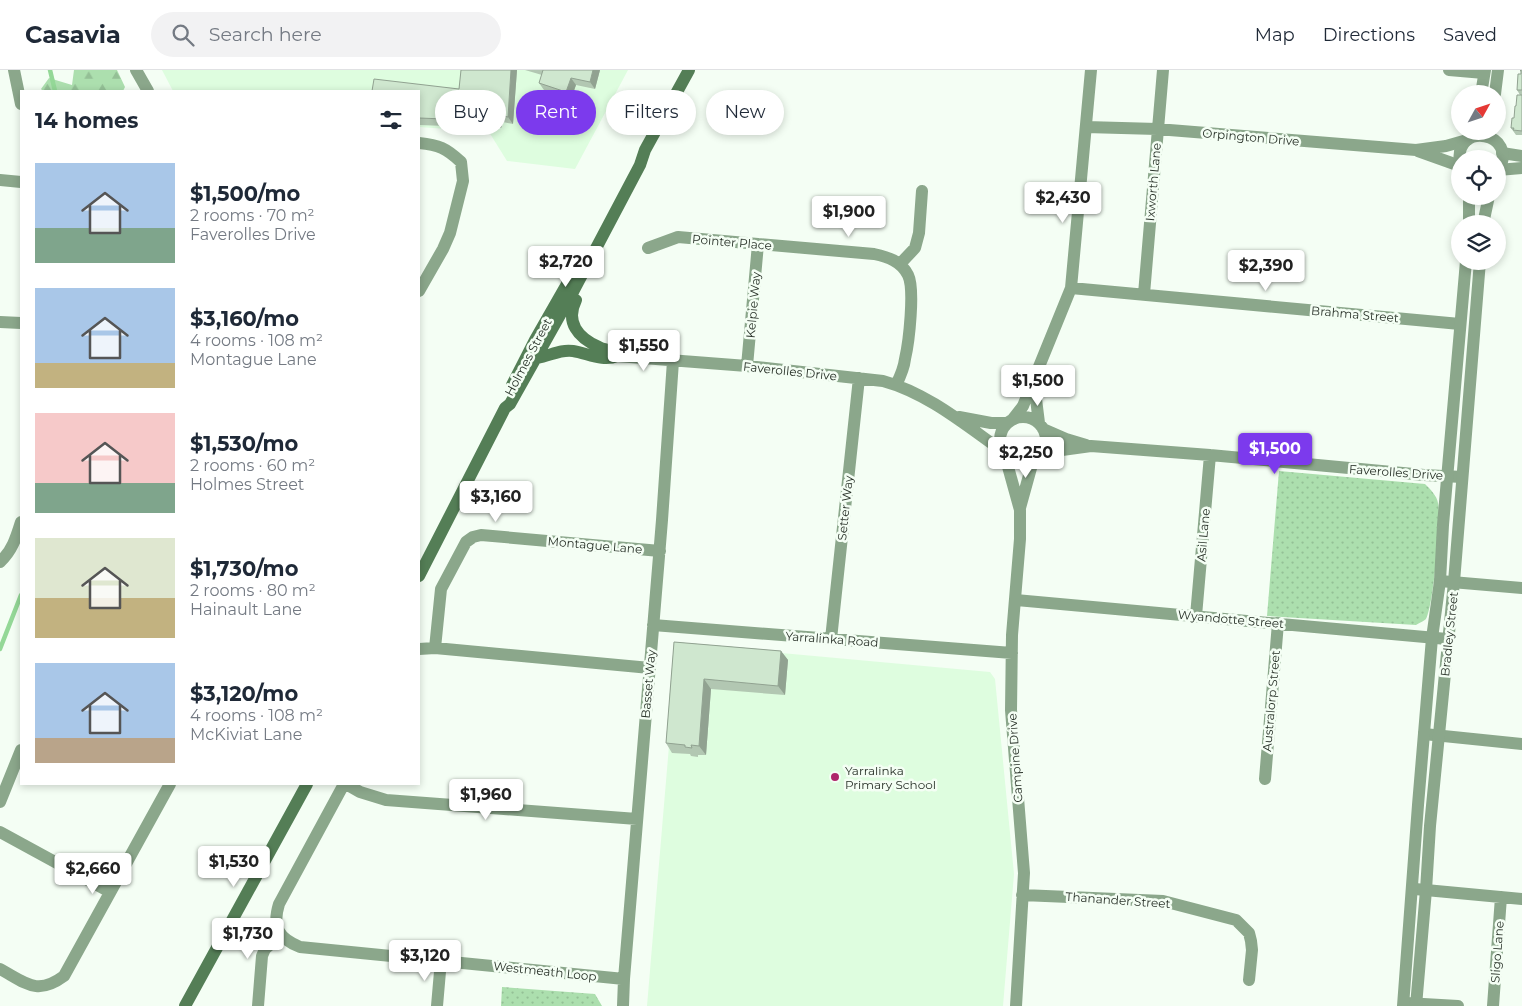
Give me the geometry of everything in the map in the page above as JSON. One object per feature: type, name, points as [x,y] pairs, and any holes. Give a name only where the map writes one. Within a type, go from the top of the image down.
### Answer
[{"type":"main road","name":"Holmes Street","points":[[420,574],[504,408],[504,401],[535,340],[635,161],[644,150],[689,70]]},
{"type":"main road","name":"Holmes Street","points":[[504,408],[510,404],[537,358],[623,199],[640,164],[644,150]]},
{"type":"main road","points":[[537,358],[565,350],[598,357],[612,358],[617,356],[614,352],[599,348],[584,339],[576,329],[571,318],[571,311],[582,287],[617,228],[623,199]]},
{"type":"main road","points":[[184,1006],[306,785]]},
{"type":"street","points":[[14,70],[20,99]]},
{"type":"street","points":[[136,70],[147,90]]},
{"type":"street","points":[[1034,378],[1036,410],[1046,442],[1037,459],[1026,464],[1018,463],[1003,453],[1000,435],[1023,406],[1034,378],[1071,288],[1091,70]]},
{"type":"street","name":"Ixworth Lane","points":[[1144,294],[1163,70]]},
{"type":"street","points":[[1449,70],[1485,72],[1483,85]]},
{"type":"street","points":[[1496,85],[1498,70]]},
{"type":"street","name":"Orpington Drive","points":[[1086,127],[1157,129],[1416,150],[1446,146],[1462,140]]},
{"type":"street","points":[[1461,150],[1468,140]]},
{"type":"street","points":[[420,143],[430,144],[448,150],[461,162],[463,181],[450,232],[443,249],[420,289]]},
{"type":"street","name":"Orpington Drive","points":[[1416,150],[1451,161]]},
{"type":"street","points":[[1506,154],[1522,156]]},
{"type":"street","points":[[1506,169],[1522,168]]},
{"type":"street","points":[[0,180],[20,182]]},
{"type":"street","points":[[896,385],[905,360],[912,289],[907,273],[900,264],[915,248],[919,233],[922,191]]},
{"type":"street","name":"Pointer Place","points":[[648,248],[678,237],[874,254],[889,257],[900,264]]},
{"type":"street","name":"Kelpie Way","points":[[747,366],[758,244]]},
{"type":"street","name":"Bradley Street","points":[[1409,1005],[1411,889],[1432,638],[1440,581],[1465,270]]},
{"type":"street","name":"Bradley Street","points":[[1409,1005],[1426,890],[1447,639],[1454,582],[1479,270]]},
{"type":"street","name":"Brahma Street","points":[[1071,288],[1460,324]]},
{"type":"street","points":[[0,322],[20,323]]},
{"type":"street","name":"Faverolles Drive","points":[[617,356],[747,366],[874,379],[896,385],[924,398],[954,416],[1003,453]]},
{"type":"street","name":"Basset Way","points":[[623,1006],[674,361]]},
{"type":"street","name":"Setter Way","points":[[831,638],[859,378]]},
{"type":"street","name":"Faverolles Drive","points":[[954,416],[991,423],[1010,421]]},
{"type":"street","points":[[1010,421],[1027,417],[1041,426]]},
{"type":"street","name":"Faverolles Drive","points":[[1041,426],[1066,440],[1090,446],[1462,477]]},
{"type":"street","name":"Faverolles Drive","points":[[1037,459],[1062,450],[1090,446]]},
{"type":"street","name":"Campine Drive","points":[[1003,453],[1020,510],[1020,539],[1012,653],[1011,710],[1024,873],[1016,1006]]},
{"type":"street","name":"Asil Lane","points":[[1196,616],[1210,455]]},
{"type":"street","name":"Campine Drive","points":[[1020,510],[1037,459]]},
{"type":"street","points":[[0,562],[7,555],[15,541],[20,525]]},
{"type":"street","name":"Montague Lane","points":[[435,648],[441,589],[466,542],[473,537],[481,536],[660,551]]},
{"type":"street","points":[[1440,581],[1522,588]]},
{"type":"street","name":"Wyandotte Street","points":[[1015,600],[1447,639]]},
{"type":"street","name":"Australorp Street","points":[[1265,778],[1278,623]]},
{"type":"street","name":"Yarralinka Road","points":[[653,625],[1012,653]]},
{"type":"street","points":[[420,650],[435,648],[650,668]]},
{"type":"street","points":[[1424,734],[1522,744]]},
{"type":"street","points":[[0,802],[20,752]]},
{"type":"street","points":[[0,969],[34,987],[55,982],[64,976],[167,785]]},
{"type":"street","points":[[258,1006],[262,956],[266,949],[281,935],[275,917],[279,904],[344,785]]},
{"type":"street","points":[[347,785],[360,792],[386,800],[637,819]]},
{"type":"street","points":[[0,832],[110,892]]},
{"type":"street","points":[[1411,889],[1522,899]]},
{"type":"street","name":"Thanander Street","points":[[1022,895],[1163,901],[1236,920],[1249,934],[1252,941],[1250,980]]},
{"type":"street","name":"Sligo Lane","points":[[1492,1006],[1501,897]]},
{"type":"street","name":"Westmeath Loop","points":[[281,935],[290,943],[300,947],[624,979]]},
{"type":"street","points":[[437,1006],[440,960]]},
{"type":"street","points":[[1409,1005],[1458,1006]]},
{"type":"shaded area","points":[[162,70],[628,70],[617,90],[606,90],[606,111],[596,130],[596,90],[516,90],[516,135],[593,135],[575,169],[507,161],[491,135],[506,135],[506,90],[435,90],[435,128],[420,127],[420,90],[172,90]]},
{"type":"shaded area","name":"Yarralinka Primary School","points":[[684,644],[990,672],[995,679],[1014,874],[1003,1006],[647,1006],[677,651]]},
{"type":"green space","points":[[74,70],[117,70],[125,87],[124,90],[41,89],[49,78],[72,85]]},
{"type":"green space","points":[[1279,471],[1425,484],[1427,486],[1436,498],[1439,511],[1434,581],[1426,619],[1416,625],[1267,616]]},
{"type":"green space","points":[[502,987],[595,994],[602,1006],[501,1006]]},
{"type":"building","points":[[461,70],[511,70],[508,117],[506,117],[506,90],[435,90],[435,119],[420,118],[420,90],[372,90],[374,79],[459,89]]},
{"type":"building","points":[[543,70],[593,70],[590,82],[571,78],[567,90],[560,90],[539,83]]},
{"type":"building","points":[[1520,70],[1522,70],[1522,90],[1517,90],[1518,74],[1521,74]]},
{"type":"building","points":[[1517,95],[1522,95],[1522,131],[1511,128]]},
{"type":"building","points":[[674,642],[781,651],[778,686],[704,679],[699,746],[691,745],[692,748],[685,747],[685,745],[666,743]]},
{"type":"waterway","points":[[50,70],[55,90]]},
{"type":"waterway","points":[[0,649],[20,598]]},
{"type":"place","name":"Yarralinka Primary School","points":[[835,777]]}]
